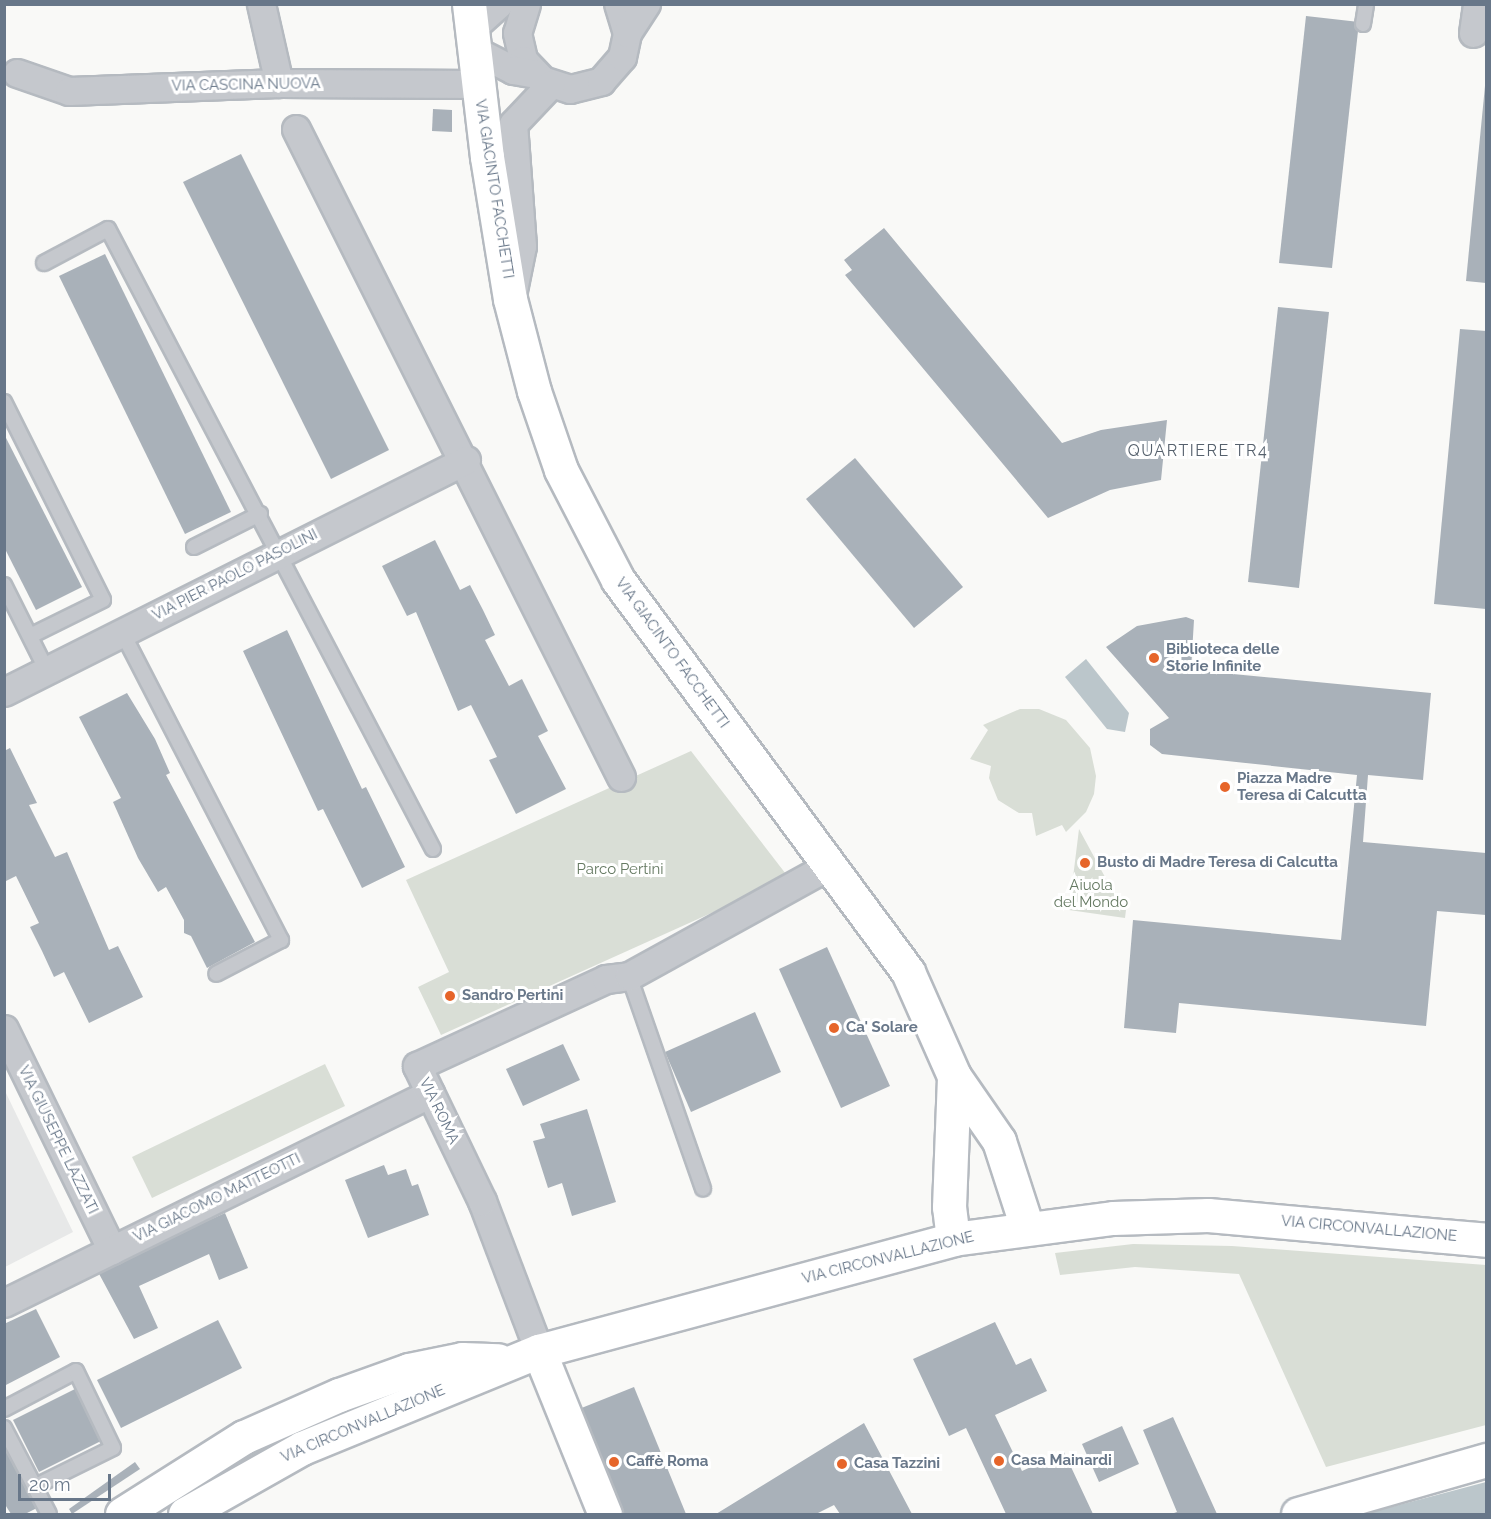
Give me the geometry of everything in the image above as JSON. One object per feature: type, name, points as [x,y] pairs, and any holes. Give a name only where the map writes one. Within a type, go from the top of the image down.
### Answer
[{"type":"main road","name":"VIA GIACINTO FACCHETTI","points":[[472,27],[478,84],[510,299],[534,392],[561,470],[618,580],[908,972],[954,1076],[999,1141],[1027,1227]]},
{"type":"main road","name":"VIA GIACINTO FACCHETTI","points":[[953,1239],[950,1207],[954,1076]]},
{"type":"main road","name":"VIA CIRCONVALLAZIONE","points":[[185,1515],[302,1448],[526,1356],[953,1239],[1027,1227],[1208,1215],[1486,1240]]},
{"type":"main road","name":"VIA CIRCONVALLAZIONE","points":[[122,1515],[244,1437],[339,1395],[409,1370],[462,1359],[526,1356]]},
{"type":"main road","name":"VIA ROMA","points":[[526,1356],[605,1515]]},
{"type":"main road","points":[[1298,1515],[1486,1460]]},
{"type":"street","points":[[261,4],[279,83]]},
{"type":"street","points":[[499,4],[472,27],[513,70],[579,89],[601,81],[622,57],[627,33],[646,4]]},
{"type":"street","points":[[525,4],[517,42],[542,79]]},
{"type":"street","points":[[618,4],[627,33]]},
{"type":"street","points":[[1473,33],[1478,4]]},
{"type":"street","name":"VIA CASCINA NUOVA","points":[[11,73],[69,91],[279,83],[478,84]]},
{"type":"street","points":[[510,299],[522,246],[513,124],[542,79]]},
{"type":"street","points":[[296,129],[466,460],[621,777]]},
{"type":"street","name":"VIA PIER PAOLO PASOLINI","points":[[4,692],[280,551],[466,460]]},
{"type":"street","name":"VIA ROMA","points":[[526,1356],[482,1201],[417,1066],[606,979],[629,976],[828,866]]},
{"type":"street","name":"VIA GIUSEPPE LAZZATI","points":[[4,1029],[112,1250]]},
{"type":"street","name":"VIA GIACOMO MATTEOTTI","points":[[4,1303],[430,1093]]},
{"type":"lane","points":[[1363,24],[1366,4]]},
{"type":"lane","points":[[44,263],[108,230],[280,551],[433,849]]},
{"type":"lane","points":[[4,402],[103,600],[30,636]]},
{"type":"lane","points":[[194,547],[260,514]]},
{"type":"lane","points":[[4,585],[47,671]]},
{"type":"lane","points":[[122,632],[280,940],[216,974]]},
{"type":"lane","points":[[629,976],[703,1188]]},
{"type":"lane","points":[[4,1409],[76,1371],[113,1448],[34,1487]]},
{"type":"lane","points":[[4,1428],[49,1515]]},
{"type":"shaded area","points":[[1086,659],[1129,713],[1125,732],[1107,729],[1065,677]]},
{"type":"shaded area","points":[[5,1091],[73,1232],[4,1267]]},
{"type":"shaded area","points":[[1486,1482],[1486,1514],[1365,1514]]},
{"type":"green space","points":[[1020,709],[1039,709],[1066,720],[1090,748],[1096,776],[1094,794],[1086,812],[1066,832],[1062,825],[1036,836],[1032,813],[1019,813],[998,800],[989,778],[991,766],[970,759],[988,730],[983,725]]},
{"type":"green space","name":"Parco Pertini","points":[[691,751],[789,878],[441,1035],[418,987],[449,972],[406,880]]},
{"type":"green space","name":"Aiuola del Mondo","points":[[1079,829],[1118,901],[1127,902],[1125,918],[1069,910]]},
{"type":"green space","points":[[325,1064],[345,1106],[152,1198],[132,1157]]},
{"type":"green space","points":[[1133,1244],[1232,1246],[1486,1265],[1486,1425],[1326,1467],[1239,1274],[1135,1267],[1060,1275],[1055,1253]]},
{"type":"building","points":[[1306,16],[1359,22],[1332,268],[1279,263]]},
{"type":"building","points":[[1486,86],[1486,283],[1466,281]]},
{"type":"building","points":[[433,109],[452,110],[452,132],[432,131]]},
{"type":"building","points":[[241,154],[389,450],[331,479],[183,182]]},
{"type":"building","points":[[884,228],[1062,443],[1101,430],[1167,420],[1161,480],[1110,490],[1048,518],[845,275],[852,270],[844,260]]},
{"type":"building","points":[[105,254],[231,512],[185,534],[59,276]]},
{"type":"building","points":[[1278,307],[1329,312],[1299,588],[1248,582]]},
{"type":"building","points":[[1460,329],[1486,331],[1486,609],[1434,604]]},
{"type":"building","points":[[4,434],[82,587],[36,610],[4,547]]},
{"type":"building","points":[[855,458],[963,587],[914,628],[806,499]]},
{"type":"building","points":[[435,540],[460,590],[470,585],[483,610],[495,635],[485,640],[509,686],[522,679],[548,731],[538,736],[566,789],[516,814],[489,760],[497,757],[471,705],[458,711],[416,612],[407,616],[382,566]]},
{"type":"building","points":[[1186,617],[1194,620],[1191,670],[1431,693],[1423,780],[1368,775],[1363,842],[1486,853],[1486,915],[1437,911],[1426,1026],[1179,1003],[1176,1033],[1124,1028],[1133,920],[1341,940],[1357,775],[1162,754],[1150,745],[1150,729],[1169,718],[1106,647],[1137,626]]},
{"type":"building","points":[[287,630],[362,789],[366,787],[405,867],[362,888],[323,809],[318,811],[243,651]]},
{"type":"building","points":[[127,693],[155,739],[170,773],[166,775],[255,942],[207,968],[191,936],[184,933],[184,920],[166,887],[158,892],[138,858],[113,802],[121,798],[79,717]]},
{"type":"building","points":[[10,748],[37,803],[29,805],[55,857],[67,852],[109,950],[118,946],[143,997],[89,1023],[64,972],[54,977],[30,927],[39,923],[16,876],[4,882],[4,751]]},
{"type":"building","name":"Ca' Solare","points":[[827,947],[890,1086],[841,1108],[779,969]]},
{"type":"building","points":[[755,1012],[781,1072],[691,1112],[665,1052]]},
{"type":"building","points":[[563,1044],[580,1080],[523,1106],[506,1069]]},
{"type":"building","points":[[587,1109],[616,1202],[572,1216],[562,1183],[548,1188],[533,1141],[545,1138],[540,1124]]},
{"type":"building","points":[[384,1165],[388,1175],[406,1169],[412,1186],[418,1184],[429,1215],[368,1238],[345,1180]]},
{"type":"building","points":[[225,1213],[248,1268],[219,1280],[209,1254],[139,1286],[158,1328],[134,1339],[97,1270]]},
{"type":"building","points":[[36,1309],[60,1357],[4,1386],[4,1324]]},
{"type":"building","points":[[218,1320],[242,1368],[121,1428],[97,1380]]},
{"type":"building","points":[[995,1322],[1016,1365],[1031,1358],[1047,1391],[995,1415],[1022,1471],[1064,1452],[1093,1514],[1006,1514],[966,1428],[949,1436],[913,1359]]},
{"type":"building","points":[[634,1387],[686,1514],[623,1514],[579,1409]]},
{"type":"building","points":[[75,1389],[101,1441],[39,1472],[13,1420]]},
{"type":"building","name":"Casa Mainardi","points":[[1173,1417],[1217,1514],[1171,1514],[1177,1512],[1143,1430]]},
{"type":"building","name":"Casa Tazzini","points":[[864,1423],[912,1514],[840,1514],[834,1505],[816,1514],[716,1514]]},
{"type":"building","points":[[1122,1426],[1139,1464],[1099,1482],[1082,1444]]},
{"type":"building","points":[[4,1444],[37,1508],[25,1514],[11,1514],[4,1503]]},
{"type":"building","points":[[135,1462],[140,1469],[72,1514],[69,1509]]},
{"type":"place","name":"Biblioteca delle Storie Infinite","points":[[1154,658]]},
{"type":"place","name":"Piazza Madre Teresa di Calcutta","points":[[1225,787]]},
{"type":"place","name":"Busto di Madre Teresa di Calcutta","points":[[1085,863]]},
{"type":"place","name":"Sandro Pertini","points":[[450,996]]},
{"type":"place","name":"Ca' Solare","points":[[834,1028]]},
{"type":"place","name":"Casa Mainardi","points":[[999,1461]]},
{"type":"place","name":"Caffè Roma","points":[[614,1462]]},
{"type":"place","name":"Casa Tazzini","points":[[842,1464]]},
{"type":"district","name":"QUARTIERE TR4","points":[[1198,451]]}]
